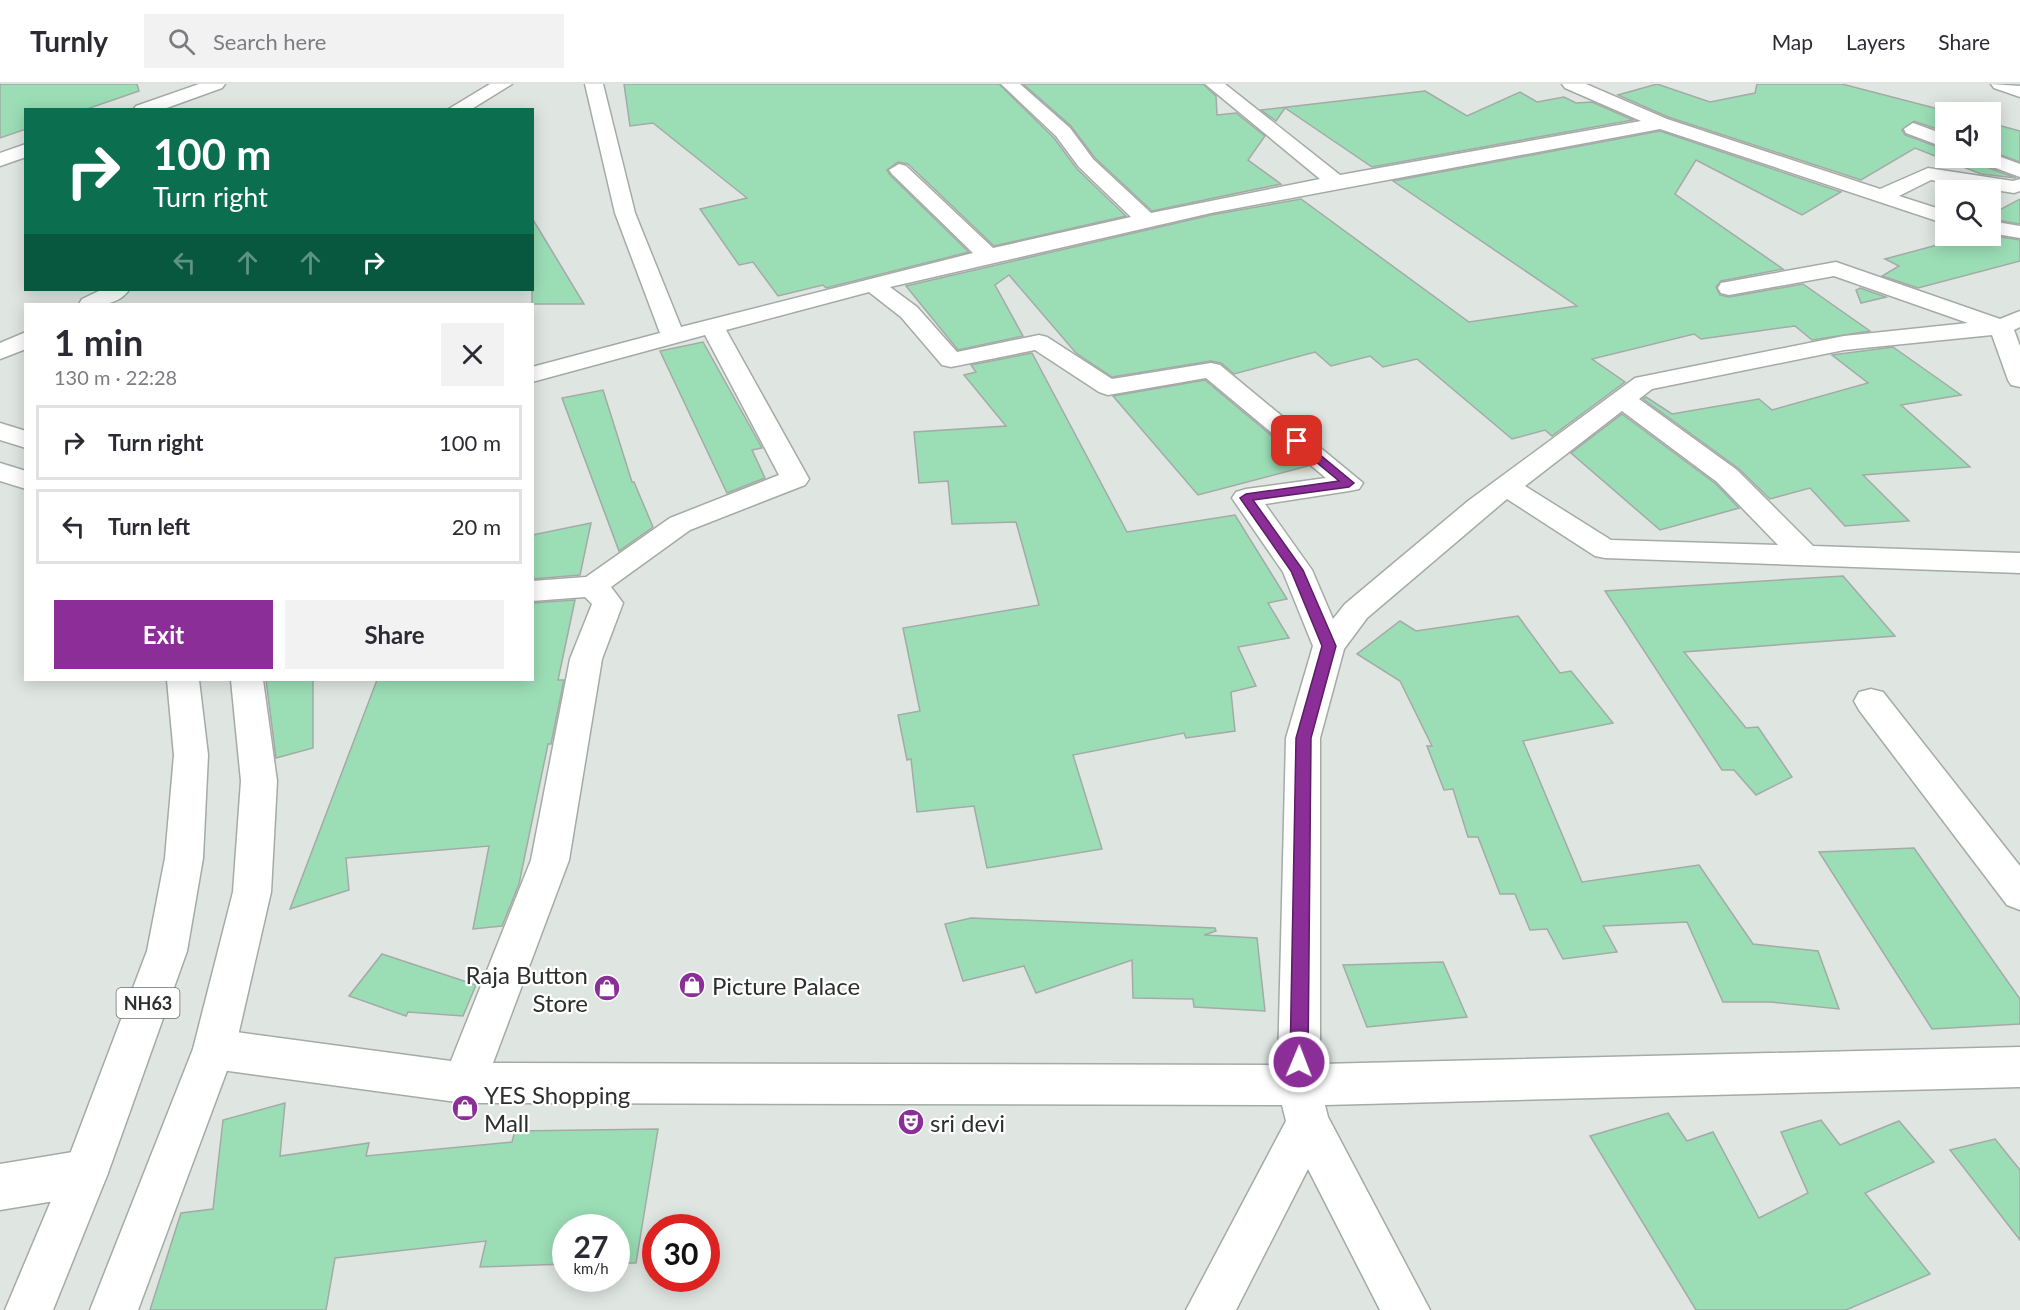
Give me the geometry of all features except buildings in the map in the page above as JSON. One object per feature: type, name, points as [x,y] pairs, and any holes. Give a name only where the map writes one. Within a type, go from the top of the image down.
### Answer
[{"type":"main road","points":[[148,108],[216,84]]},
{"type":"main road","points":[[460,108],[503,84]]},
{"type":"main road","points":[[594,84],[625,213],[673,336]]},
{"type":"main road","points":[[1010,84],[1063,132],[1086,163],[1146,220]]},
{"type":"main road","points":[[1214,84],[1335,181]]},
{"type":"main road","points":[[1578,87],[1610,84]]},
{"type":"main road","points":[[2000,84],[2020,92]]},
{"type":"main road","points":[[1578,87],[1661,123],[1935,214]]},
{"type":"main road","points":[[534,374],[872,284],[1146,220],[1335,181],[1661,123]]},
{"type":"main road","points":[[1913,129],[1935,138]]},
{"type":"main road","points":[[0,160],[24,151]]},
{"type":"main road","points":[[2001,164],[2020,171]]},
{"type":"main road","points":[[899,170],[989,256]]},
{"type":"main road","points":[[1880,197],[1928,174],[2014,187],[2020,185]]},
{"type":"main road","points":[[2001,229],[2020,232]]},
{"type":"main road","points":[[1729,288],[1836,268],[2010,322]]},
{"type":"main road","points":[[872,284],[909,312],[951,360],[1040,342],[1108,387],[1211,370],[1349,483],[1246,498],[1297,570],[1329,646]]},
{"type":"main road","points":[[92,303],[116,291]]},
{"type":"main road","points":[[2010,322],[2020,380]]},
{"type":"main road","points":[[1210,1310],[1304,1104],[1304,738],[1329,646],[1356,611],[1506,486],[1644,383],[1844,343],[2010,322]]},
{"type":"main road","points":[[534,591],[593,586],[680,524],[795,479],[712,326]]},
{"type":"main road","points":[[0,352],[24,340]]},
{"type":"main road","points":[[1622,399],[1727,476],[1806,556]]},
{"type":"main road","points":[[0,431],[24,440]]},
{"type":"main road","points":[[0,471],[24,480]]},
{"type":"main road","points":[[1506,486],[1605,549],[2020,563]]},
{"type":"main road","points":[[464,1083],[550,860],[586,659],[608,603],[593,586]]},
{"type":"main road","name":"NH63","points":[[29,1310],[85,1173],[167,951],[184,858],[191,755],[183,681]]},
{"type":"main road","points":[[114,1310],[214,1049],[252,892],[259,781],[246,681]]},
{"type":"main road","points":[[1871,701],[2020,894]]},
{"type":"main road","points":[[214,1049],[464,1083],[1304,1104],[2020,1067]]},
{"type":"main road","points":[[1304,1104],[1406,1310]]},
{"type":"main road","points":[[0,1187],[85,1173]]},
{"type":"place","name":"Picture Palace","points":[[692,985]]},
{"type":"place","name":"Raja Button Store","points":[[607,988]]},
{"type":"place","name":"YES Shopping Mall","points":[[465,1108]]},
{"type":"place","name":"sri devi","points":[[911,1122]]},
{"type":"route","points":[[1297,441],[1349,483],[1246,498],[1297,570],[1329,646],[1304,738],[1299,1062]]}]
